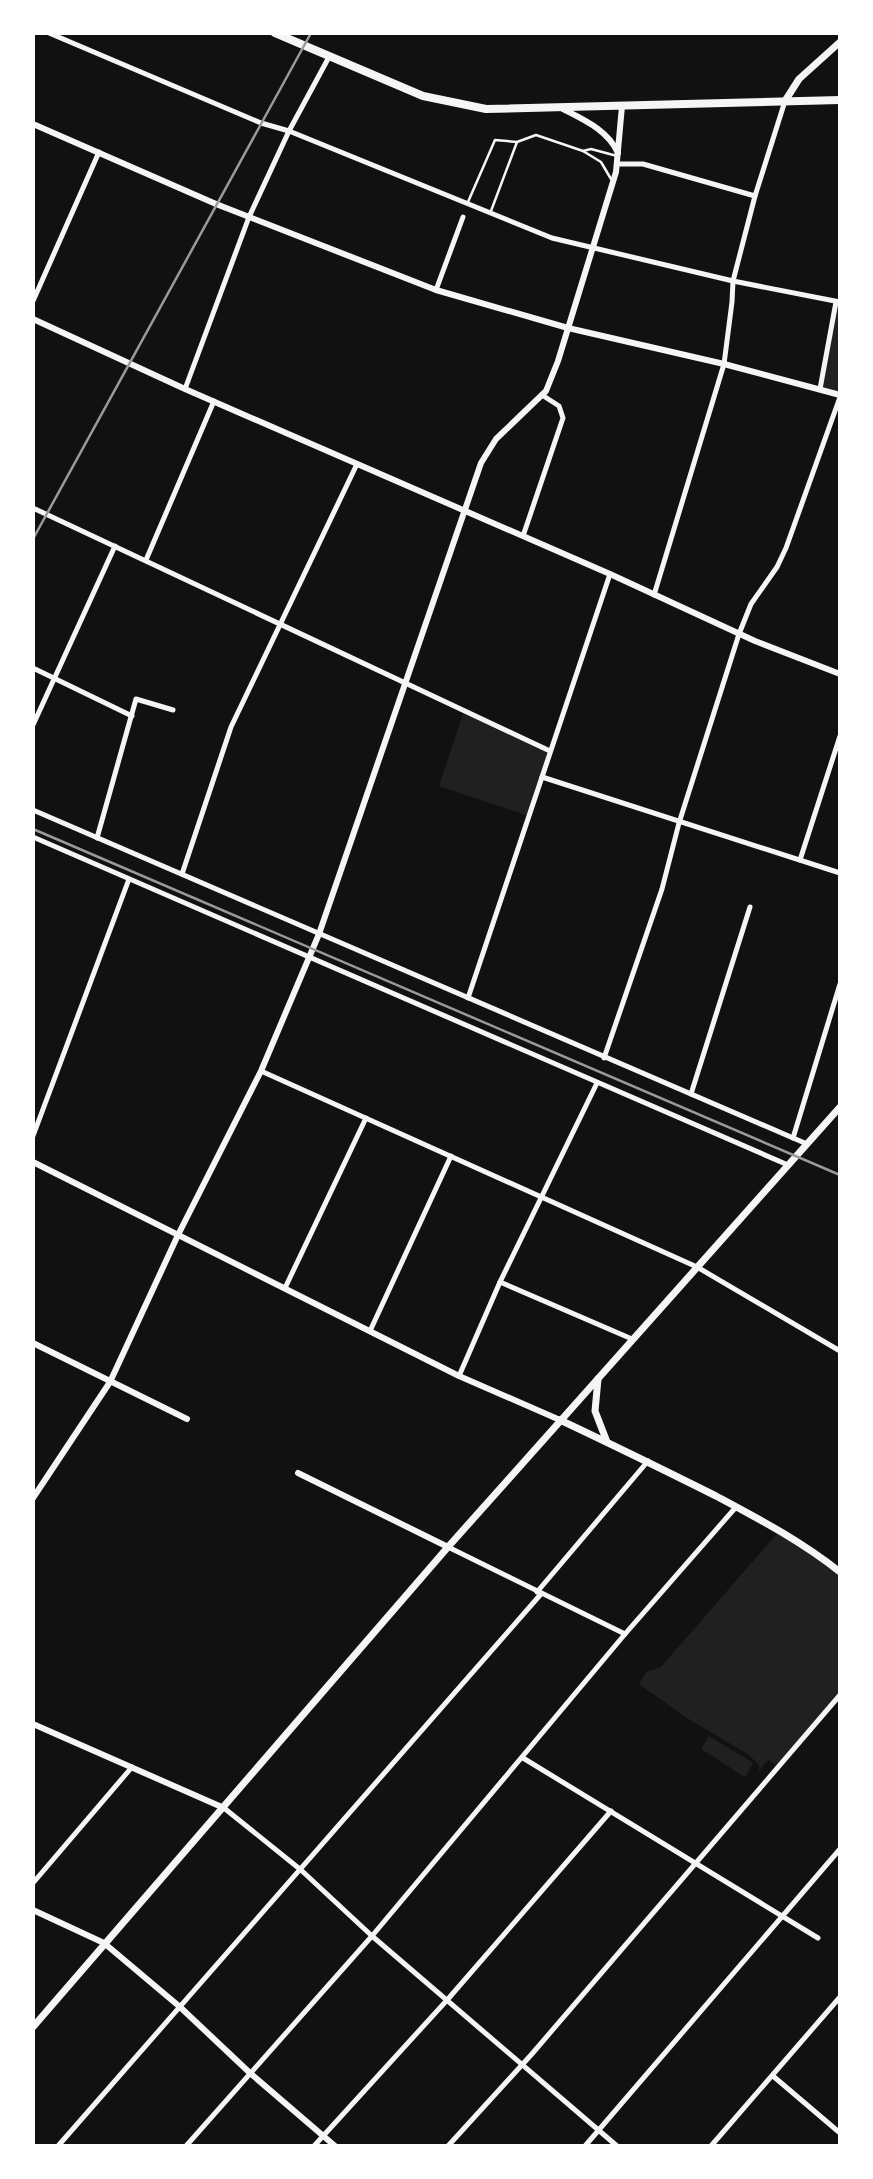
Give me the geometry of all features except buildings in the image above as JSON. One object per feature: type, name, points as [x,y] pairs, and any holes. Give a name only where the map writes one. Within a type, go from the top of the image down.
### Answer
[{"type":"main road","points":[[275,33],[424,96],[486,109],[840,100]]},
{"type":"main road","points":[[785,102],[799,79],[840,42]]},
{"type":"main road","points":[[33,2028],[448,1547],[840,1107]]},
{"type":"main road","points":[[599,1377],[594,1411],[607,1442]]},
{"type":"main road","points":[[560,1420],[648,1461],[736,1507],[800,1542],[840,1572]]},
{"type":"street","points":[[48,33],[261,123],[289,131],[552,238],[733,281],[838,302],[820,389]]},
{"type":"street","points":[[185,389],[249,217],[289,131],[329,57]]},
{"type":"street","points":[[654,595],[724,365],[733,281],[755,196],[785,102]]},
{"type":"street","points":[[33,1498],[110,1382],[178,1236],[261,1071],[309,958],[488,450],[506,428],[549,386],[595,248],[613,183],[622,106]]},
{"type":"street","points":[[563,109],[597,128],[612,140],[618,158]]},
{"type":"street","points":[[33,124],[249,217],[436,290],[568,328],[840,396],[786,548],[777,567],[751,604],[739,634],[679,822],[662,889],[604,1058]]},
{"type":"street","points":[[33,300],[99,152]]},
{"type":"street","points":[[618,158],[755,196]]},
{"type":"street","points":[[436,290],[463,217]]},
{"type":"street","points":[[33,319],[185,389],[610,574],[739,634],[840,674]]},
{"type":"street","points":[[523,536],[563,418],[559,406],[542,395]]},
{"type":"street","points":[[146,561],[214,401]]},
{"type":"street","points":[[182,874],[231,727],[357,464]]},
{"type":"street","points":[[33,508],[551,751]]},
{"type":"street","points":[[33,725],[115,546]]},
{"type":"street","points":[[468,998],[610,574]]},
{"type":"street","points":[[33,668],[132,716]]},
{"type":"street","points":[[97,838],[136,699],[173,710]]},
{"type":"street","points":[[800,860],[840,736]]},
{"type":"street","points":[[542,777],[840,873]]},
{"type":"street","points":[[33,810],[807,1144]]},
{"type":"street","points":[[33,837],[788,1165]]},
{"type":"street","points":[[33,1136],[129,879]]},
{"type":"street","points":[[691,1094],[750,908]]},
{"type":"street","points":[[793,1138],[840,984]]},
{"type":"street","points":[[261,1071],[697,1267],[840,1351]]},
{"type":"street","points":[[459,1376],[500,1282],[597,1083]]},
{"type":"street","points":[[285,1288],[366,1118]]},
{"type":"street","points":[[370,1331],[451,1156]]},
{"type":"street","points":[[33,1162],[459,1376],[560,1420]]},
{"type":"street","points":[[500,1282],[632,1339]]},
{"type":"street","points":[[33,1343],[187,1419]]},
{"type":"street","points":[[58,2146],[301,1870],[539,1593],[648,1461]]},
{"type":"street","points":[[298,1473],[625,1634]]},
{"type":"street","points":[[186,2146],[372,1936],[625,1634],[736,1507]]},
{"type":"street","points":[[448,2146],[523,2064],[840,1695]]},
{"type":"street","points":[[33,1724],[224,1808],[301,1870],[372,1936],[617,2146]]},
{"type":"street","points":[[523,1758],[818,1938]]},
{"type":"street","points":[[33,1883],[132,1767]]},
{"type":"street","points":[[314,2146],[448,1999],[611,1811]]},
{"type":"street","points":[[586,2146],[840,1849]]},
{"type":"street","points":[[33,1910],[104,1943],[335,2146]]},
{"type":"street","points":[[711,2146],[838,2001]]},
{"type":"street","points":[[774,2076],[840,2133]]},
{"type":"lane","points":[[467,205],[495,140],[517,142],[536,135],[583,151],[604,165],[613,183]]},
{"type":"lane","points":[[489,214],[517,142]]},
{"type":"lane","points":[[583,151],[591,149],[618,158]]},
{"type":"shaded area","points":[[836,302],[840,302],[840,395],[820,389]]},
{"type":"shaded area","points":[[464,711],[550,751],[529,816],[439,786]]},
{"type":"shaded area","points":[[780,1530],[840,1572],[840,1695],[779,1766],[768,1760],[759,1771],[759,1765],[749,1755],[687,1718],[639,1684],[646,1672],[661,1667]]},
{"type":"shaded area","points":[[709,1736],[753,1763],[745,1777],[701,1749]]},
{"type":"railway","points":[[33,539],[311,33]]},
{"type":"railway","points":[[33,829],[840,1175]]}]
